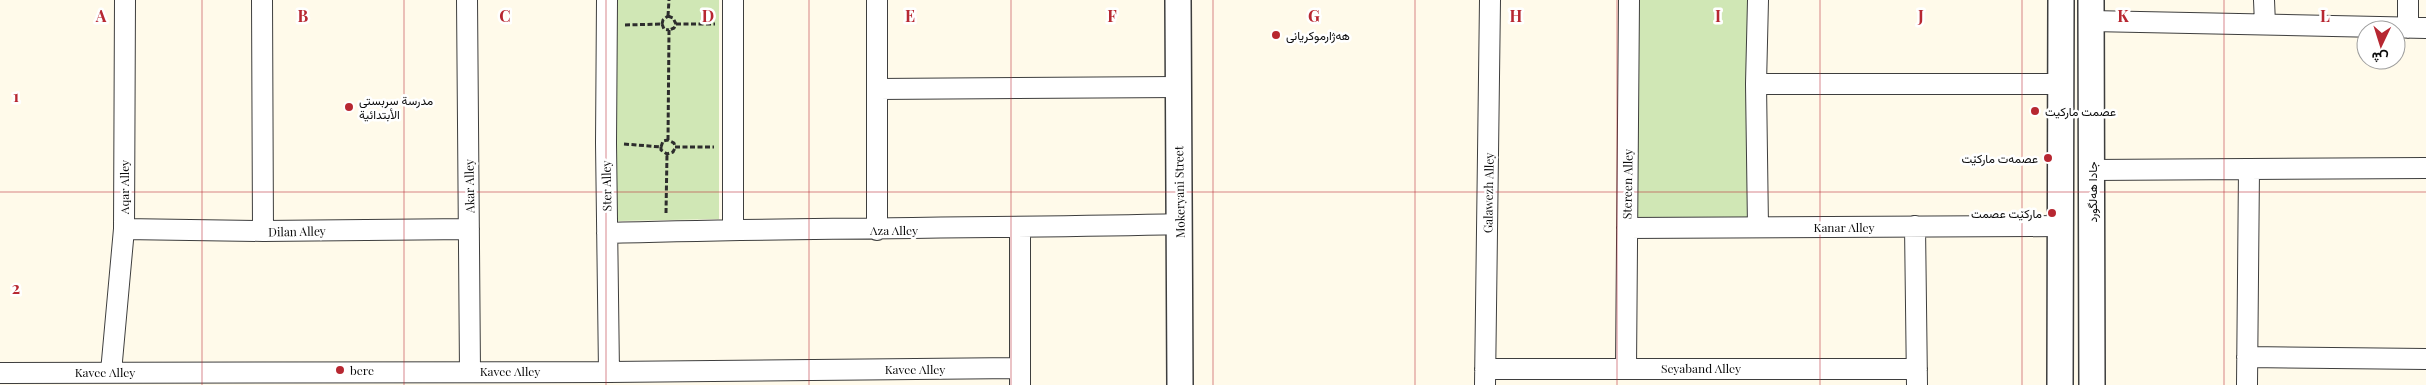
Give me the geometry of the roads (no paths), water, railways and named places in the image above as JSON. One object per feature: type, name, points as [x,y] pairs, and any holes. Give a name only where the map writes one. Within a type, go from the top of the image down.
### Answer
[{"type":"street","name":"Aqar Alley","points":[[111,372],[124,229],[125,0]]},
{"type":"street","points":[[262,0],[263,232]]},
{"type":"street","name":"Akar Alley","points":[[467,0],[470,371]]},
{"type":"street","name":"Ster Alley","points":[[607,0],[606,143],[609,372]]},
{"type":"street","points":[[733,0],[733,229]]},
{"type":"street","points":[[877,0],[877,230]]},
{"type":"street","name":"Mokeryani Street","points":[[1178,0],[1180,385]]},
{"type":"street","name":"Galawezh Alley","points":[[1485,377],[1490,0]]},
{"type":"street","name":"Stereen Alley","points":[[1626,368],[1629,0]]},
{"type":"street","points":[[1758,0],[1756,84],[1758,227]]},
{"type":"street","points":[[2060,385],[2061,0]]},
{"type":"street","points":[[2264,0],[2265,24]]},
{"type":"street","points":[[2092,11],[2265,24],[2417,28],[2408,0]]},
{"type":"street","name":"جادا هەلگورد","points":[[2092,11],[2092,385]]},
{"type":"street","points":[[1756,84],[2061,84]]},
{"type":"street","points":[[878,89],[1178,87]]},
{"type":"street","points":[[2092,170],[2426,168]]},
{"type":"street","points":[[2248,385],[2249,169]]},
{"type":"street","name":"Aza Alley","points":[[607,233],[733,229],[877,230],[1180,224]]},
{"type":"street","points":[[1916,226],[1917,377]]},
{"type":"street","name":"Kanar Alley","points":[[1627,228],[2061,226]]},
{"type":"street","points":[[1020,228],[1020,376]]},
{"type":"street","name":"Dilan Alley","points":[[124,229],[263,232],[469,229]]},
{"type":"street","points":[[2248,357],[2426,359]]},
{"type":"street","name":"Seyaband Alley","points":[[1485,377],[1626,368],[1917,377]]},
{"type":"street","name":"Kavee Alley","points":[[0,372],[111,372],[354,379],[470,371],[494,378],[609,372],[785,378],[1020,376]]},
{"type":"place","name":"ھەژارموکریانی","points":[[1276,35]]},
{"type":"place","name":"مدرسة سربستي الأبتدائية","points":[[349,107]]},
{"type":"place","name":"عصمت ماركيت","points":[[2035,111]]},
{"type":"place","name":"عصمه‌ت ماركێت","points":[[2048,158]]},
{"type":"place","name":"ماركێت عصمت","points":[[2052,213]]},
{"type":"place","name":"bere","points":[[340,370]]}]
